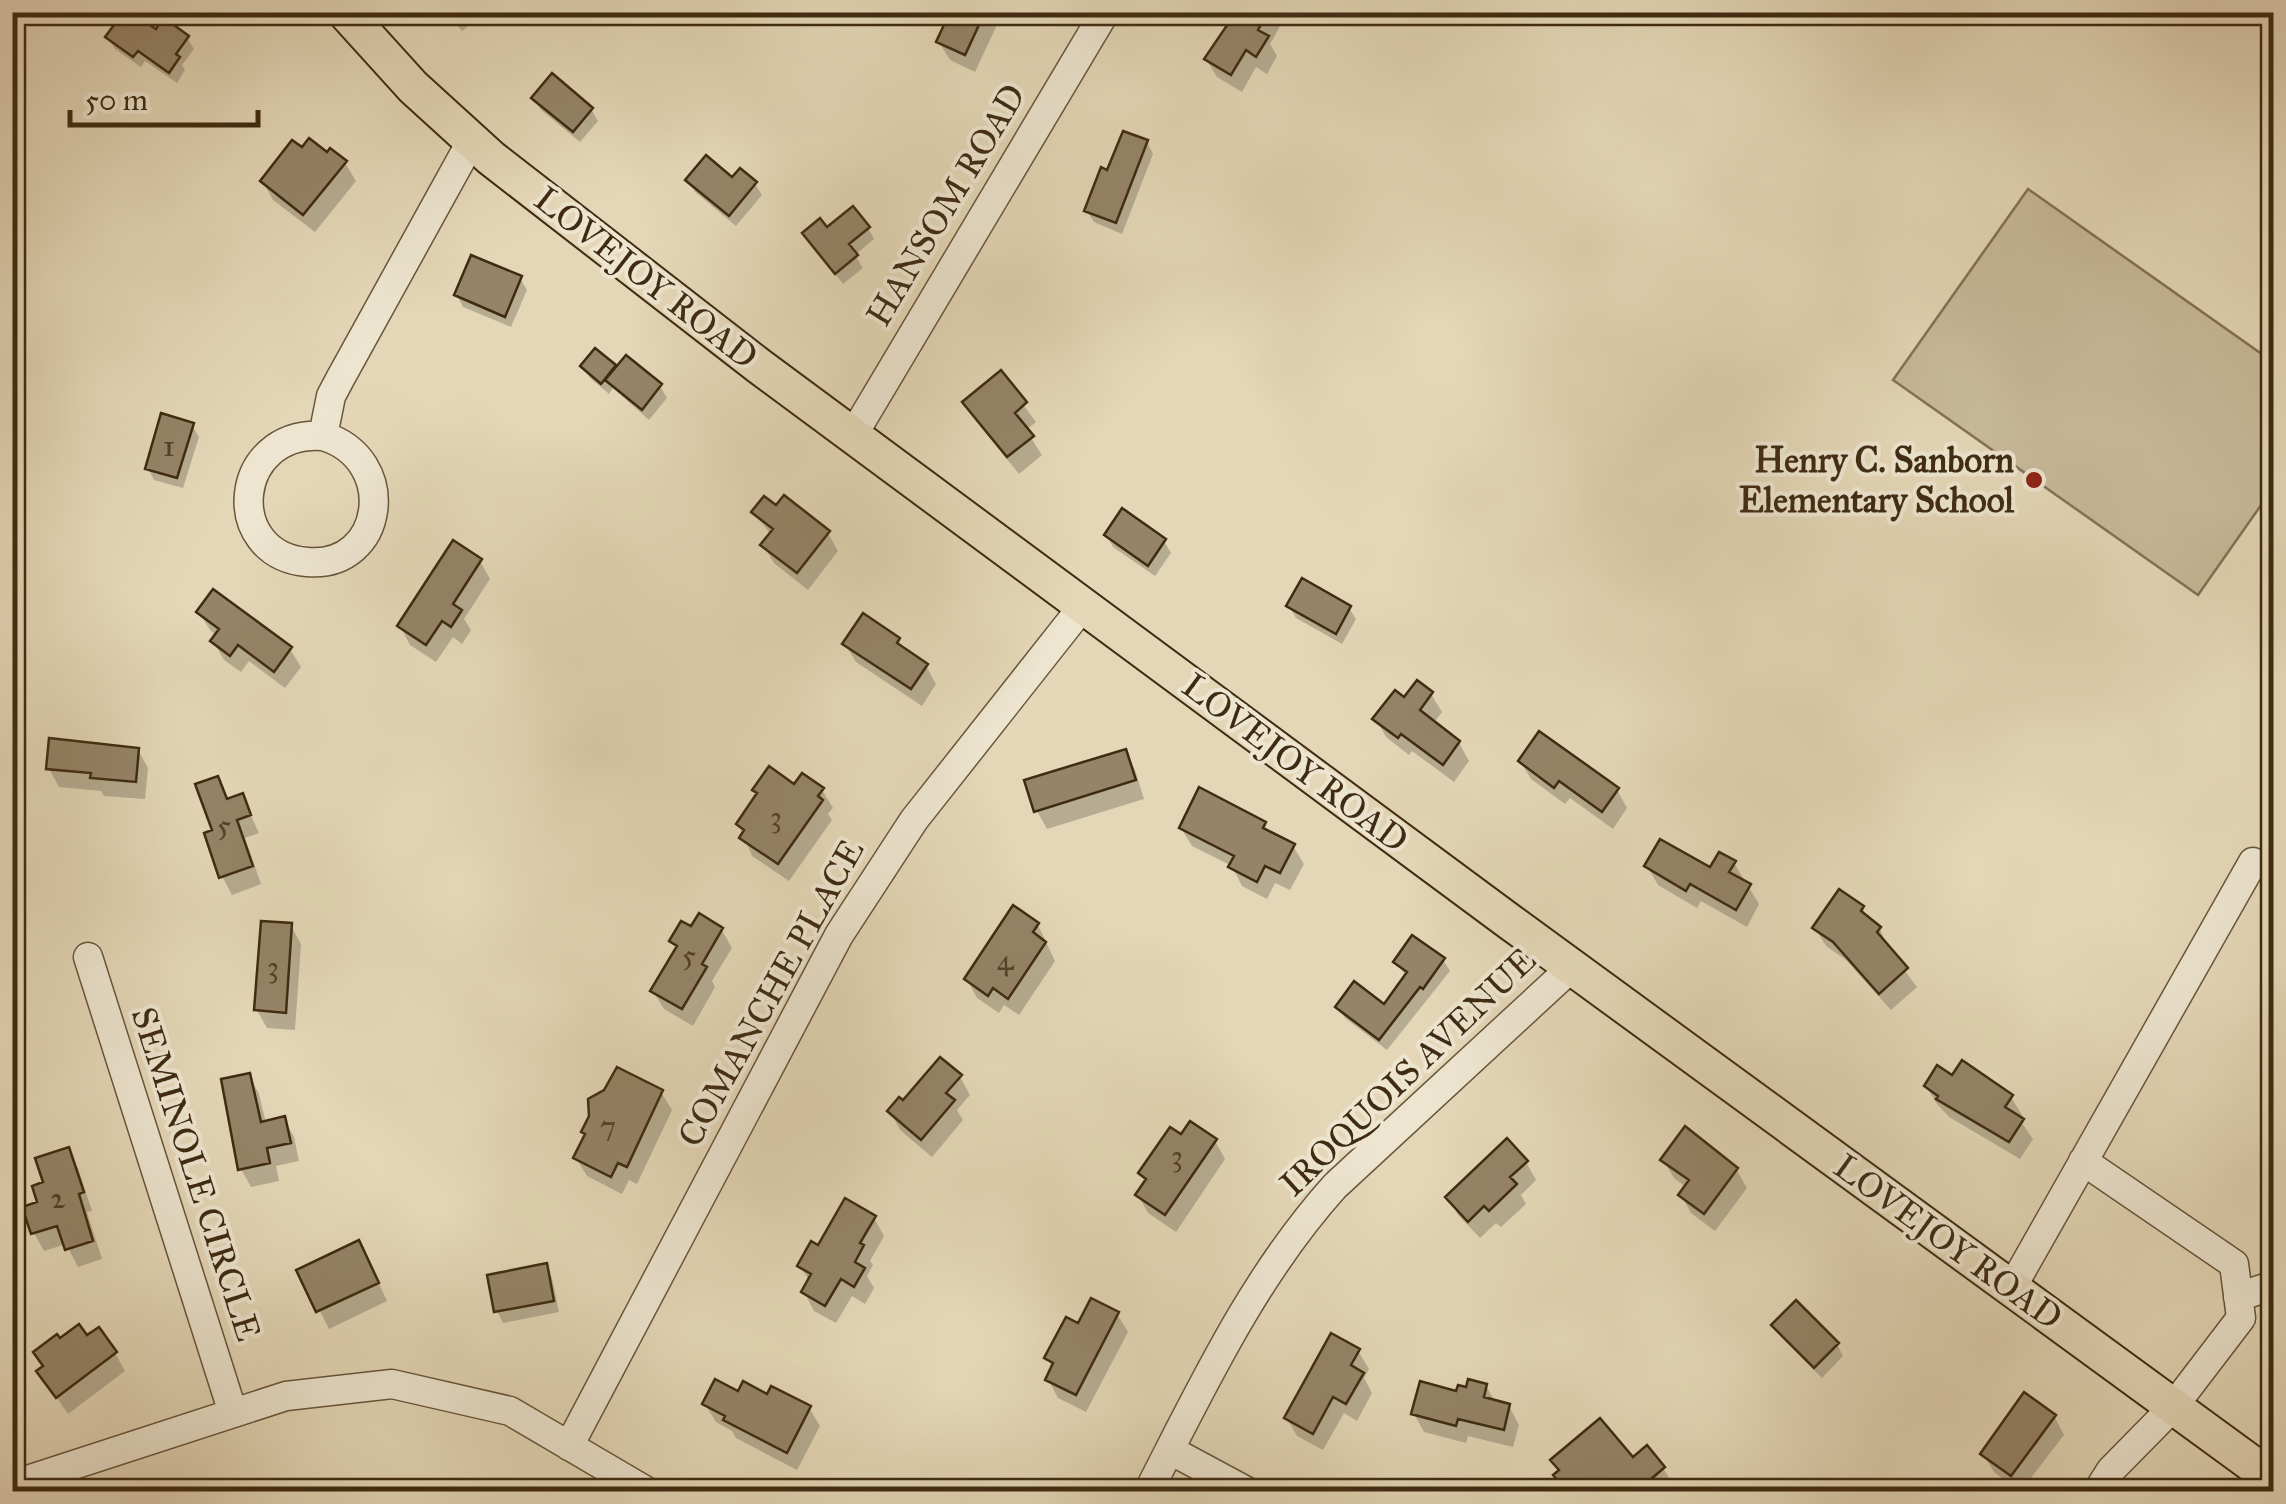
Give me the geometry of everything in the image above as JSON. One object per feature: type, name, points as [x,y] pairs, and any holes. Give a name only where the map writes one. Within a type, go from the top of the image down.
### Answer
[{"type":"main road","name":"LOVEJOY ROAD","points":[[344,12],[413,87],[472,140],[853,436],[1572,968],[2274,1480]]},
{"type":"street","name":"HANSOM ROAD","points":[[853,436],[1105,12]]},
{"type":"street","points":[[323,436],[340,379],[472,140]]},
{"type":"street","points":[[309,435],[323,436],[358,454],[371,476],[375,501],[368,526],[353,547],[330,560],[304,562],[277,552],[256,532],[250,518],[248,489],[259,462],[281,443],[309,435]]},
{"type":"street","name":"COMANCHE PLACE","points":[[569,1446],[839,935],[914,820],[1083,606]]},
{"type":"street","points":[[2012,1289],[2253,862]]},
{"type":"street","name":"SEMINOLE CIRCLE","points":[[88,957],[233,1413]]},
{"type":"street","name":"IROQUOIS AVENUE","points":[[1148,1492],[1237,1319],[1301,1224],[1335,1186],[1572,968]]},
{"type":"street","points":[[2084,1161],[2234,1264],[2241,1318],[2173,1407],[2111,1470],[2096,1492]]},
{"type":"street","points":[[2238,1297],[2274,1285]]},
{"type":"street","points":[[12,1484],[286,1396],[392,1384],[510,1411],[648,1492]]},
{"type":"street","points":[[1170,1450],[1248,1492]]},
{"type":"shaded area","points":[[2028,189],[2273,362],[2273,488],[2198,595],[1893,380]]},
{"type":"building","points":[[950,12],[985,12],[965,55],[936,42]]},
{"type":"building","points":[[1236,12],[1268,12],[1258,30],[1269,36],[1256,57],[1246,50],[1231,75],[1204,59]]},
{"type":"building","points":[[123,13],[156,29],[163,17],[189,36],[169,73],[138,51],[133,57],[105,37]]},
{"type":"building","points":[[552,73],[593,108],[573,132],[531,98]]},
{"type":"building","points":[[1123,131],[1148,140],[1116,223],[1084,211],[1101,167],[1107,170]]},
{"type":"building","points":[[309,138],[347,161],[303,215],[260,181],[292,140],[302,147]]},
{"type":"building","points":[[706,155],[732,177],[740,168],[757,182],[729,216],[685,180]]},
{"type":"building","points":[[853,206],[870,227],[849,244],[858,255],[835,274],[802,233],[820,218],[827,227]]},
{"type":"building","points":[[471,255],[522,276],[505,317],[454,295]]},
{"type":"building","points":[[595,348],[616,365],[601,384],[580,366]]},
{"type":"building","points":[[626,355],[662,384],[642,410],[605,380]]},
{"type":"building","points":[[1001,370],[1027,402],[1015,413],[1034,436],[1007,457],[962,402]]},
{"type":"building","points":[[161,413],[194,423],[177,478],[145,469]]},
{"type":"building","points":[[784,495],[830,531],[797,573],[760,545],[773,529],[751,512],[764,496],[776,505]]},
{"type":"building","points":[[1122,508],[1166,539],[1148,566],[1104,535]]},
{"type":"building","points":[[453,540],[482,559],[453,604],[462,610],[451,627],[442,621],[426,645],[397,626]]},
{"type":"building","points":[[1302,578],[1351,606],[1336,634],[1286,606]]},
{"type":"building","points":[[213,589],[292,647],[274,672],[238,645],[230,656],[210,641],[219,629],[196,612]]},
{"type":"building","points":[[863,613],[900,638],[897,643],[928,664],[911,689],[842,644]]},
{"type":"building","points":[[1417,680],[1433,692],[1420,710],[1460,741],[1443,765],[1401,734],[1398,738],[1372,719],[1395,690],[1404,697]]},
{"type":"building","points":[[1539,731],[1619,788],[1602,812],[1559,781],[1554,788],[1518,761]]},
{"type":"building","points":[[49,738],[139,748],[136,782],[46,769]]},
{"type":"building","points":[[1126,749],[1136,780],[1034,812],[1024,780]]},
{"type":"building","points":[[769,766],[794,784],[802,773],[824,788],[818,796],[823,800],[778,864],[739,838],[744,830],[736,824]]},
{"type":"building","points":[[218,776],[227,799],[243,793],[251,815],[237,820],[253,866],[219,878],[204,833],[212,830],[195,784]]},
{"type":"building","points":[[1199,787],[1266,822],[1263,828],[1295,844],[1280,873],[1265,866],[1257,882],[1228,867],[1234,856],[1179,828]]},
{"type":"building","points":[[1660,839],[1710,867],[1719,852],[1736,861],[1729,872],[1751,884],[1736,910],[1690,884],[1686,891],[1644,866]]},
{"type":"building","points":[[1839,889],[1864,906],[1861,911],[1881,927],[1877,932],[1908,968],[1879,994],[1833,942],[1812,928]]},
{"type":"building","points":[[1013,905],[1039,923],[1033,932],[1046,942],[1008,999],[993,988],[988,996],[964,979]]},
{"type":"building","points":[[699,913],[723,928],[702,964],[707,967],[682,1009],[650,991],[677,946],[669,941],[681,921],[691,926]]},
{"type":"building","points":[[261,921],[292,923],[286,1013],[254,1010]]},
{"type":"building","points":[[1412,935],[1445,958],[1379,1040],[1335,1007],[1354,981],[1384,1004],[1407,972],[1393,962]]},
{"type":"building","points":[[940,1057],[962,1075],[946,1093],[955,1100],[921,1140],[887,1111],[899,1097],[903,1100]]},
{"type":"building","points":[[1962,1060],[2013,1095],[2005,1107],[2024,1119],[2009,1142],[1936,1099],[1938,1096],[1924,1086],[1937,1065],[1952,1075]]},
{"type":"building","points":[[617,1067],[663,1090],[627,1167],[618,1163],[611,1177],[573,1158],[585,1134],[581,1132],[589,1116],[588,1099],[604,1090]]},
{"type":"building","points":[[250,1073],[261,1122],[285,1116],[291,1143],[267,1148],[270,1163],[238,1170],[221,1079]]},
{"type":"building","points":[[1190,1121],[1217,1139],[1165,1215],[1135,1195],[1146,1179],[1138,1173],[1170,1127],[1181,1134]]},
{"type":"building","points":[[1685,1126],[1738,1168],[1704,1214],[1678,1195],[1689,1180],[1660,1160]]},
{"type":"building","points":[[1507,1138],[1528,1161],[1510,1177],[1517,1184],[1489,1211],[1484,1206],[1468,1222],[1445,1197]]},
{"type":"building","points":[[69,1147],[84,1192],[79,1194],[93,1241],[65,1250],[57,1226],[31,1234],[22,1207],[37,1202],[32,1186],[43,1182],[35,1158]]},
{"type":"building","points":[[845,1198],[876,1216],[860,1243],[864,1245],[855,1262],[865,1268],[854,1287],[841,1279],[825,1306],[801,1292],[811,1274],[797,1266],[811,1241],[818,1245]]},
{"type":"building","points":[[359,1240],[379,1283],[316,1312],[296,1270]]},
{"type":"building","points":[[547,1263],[554,1301],[494,1312],[487,1275]]},
{"type":"building","points":[[1091,1298],[1119,1312],[1076,1395],[1045,1380],[1053,1363],[1044,1358],[1066,1317],[1078,1323]]},
{"type":"building","points":[[1796,1300],[1839,1343],[1814,1368],[1771,1325]]},
{"type":"building","points":[[79,1324],[87,1335],[99,1327],[117,1352],[56,1398],[36,1371],[43,1366],[33,1352]]},
{"type":"building","points":[[1331,1333],[1360,1349],[1351,1365],[1364,1373],[1346,1404],[1333,1397],[1313,1434],[1284,1418]]},
{"type":"building","points":[[715,1379],[738,1391],[743,1381],[767,1394],[771,1386],[811,1406],[787,1453],[723,1420],[725,1416],[702,1404]]},
{"type":"building","points":[[1468,1379],[1487,1384],[1484,1397],[1510,1404],[1504,1430],[1458,1419],[1456,1426],[1411,1414],[1420,1381],[1456,1391],[1458,1385],[1466,1387]]},
{"type":"building","points":[[2024,1392],[2056,1415],[2011,1476],[1980,1454]]},
{"type":"building","points":[[1600,1418],[1633,1457],[1647,1445],[1665,1467],[1636,1492],[1567,1492],[1553,1475],[1559,1470],[1550,1460]]},
{"type":"place","name":"Henry C. Sanborn Elementary School","points":[[2034,480]]}]
